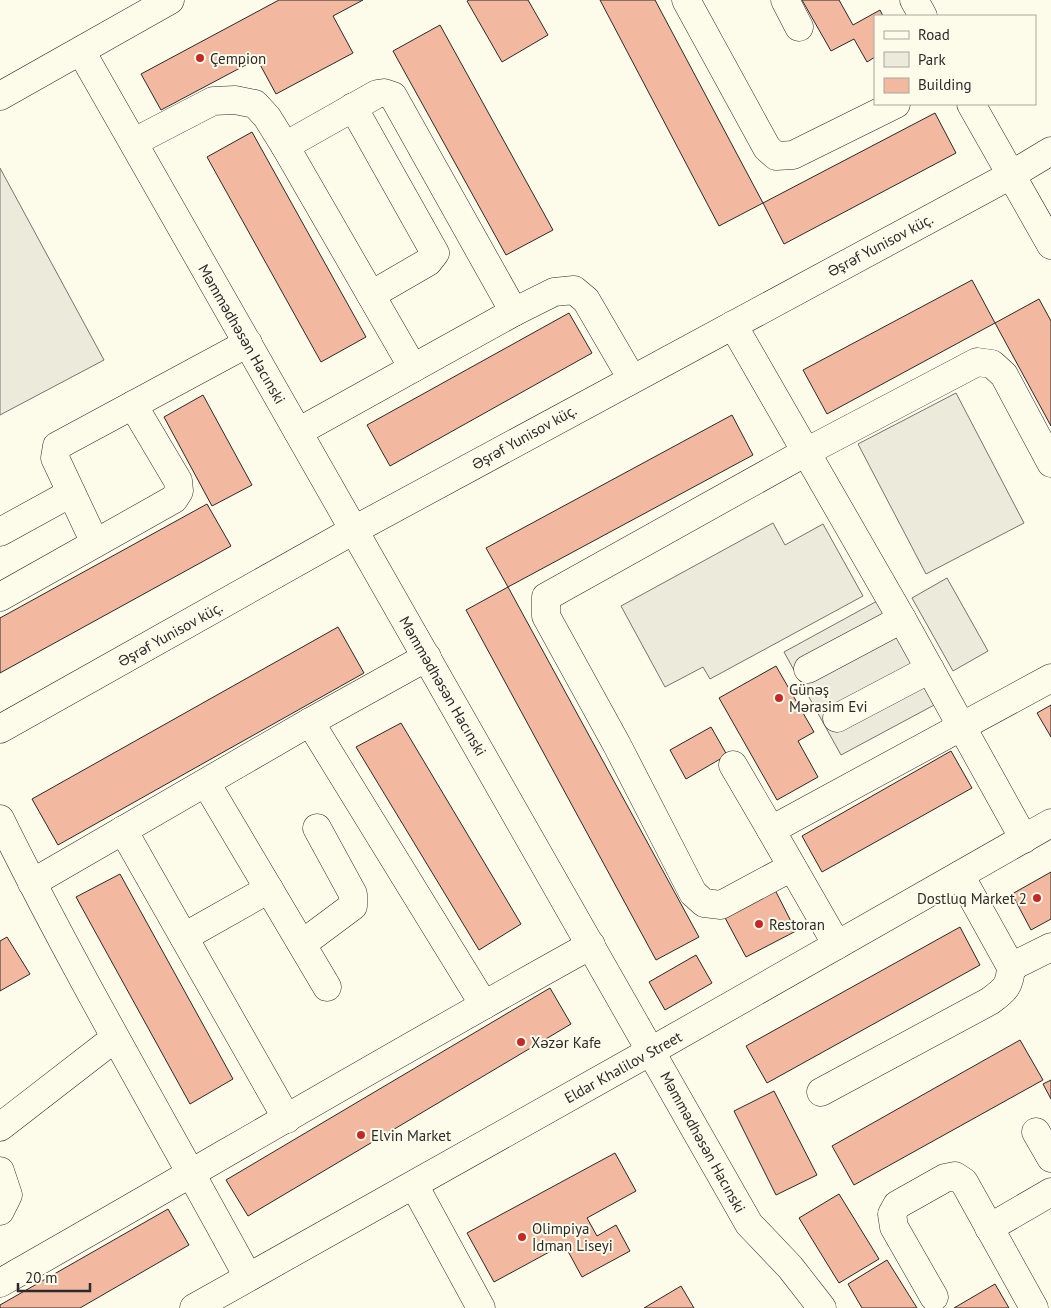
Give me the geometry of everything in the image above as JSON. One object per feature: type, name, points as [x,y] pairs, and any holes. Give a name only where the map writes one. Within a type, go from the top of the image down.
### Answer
[{"type":"street","points":[[0,96],[170,0]]},
{"type":"street","points":[[686,0],[767,148],[776,156],[793,155],[894,105]]},
{"type":"street","points":[[785,0],[799,26]]},
{"type":"street","points":[[914,0],[922,15]]},
{"type":"street","name":"Məmmədhəsən Hacınski","points":[[81,51],[749,1224],[790,1267],[822,1308]]},
{"type":"street","points":[[286,146],[377,94],[384,93],[393,96],[514,312]]},
{"type":"street","points":[[134,142],[213,101],[235,100],[255,104],[267,117],[286,146],[413,368]]},
{"type":"street","points":[[972,105],[1051,245]]},
{"type":"street","points":[[353,107],[434,253],[428,262],[371,295]]},
{"type":"street","name":"Əşrəf Yunisov küç.","points":[[0,729],[354,530],[1051,151]]},
{"type":"street","points":[[298,432],[514,312],[554,292],[574,290],[586,300],[632,379]]},
{"type":"street","points":[[733,324],[902,618],[1024,838]]},
{"type":"street","points":[[95,543],[55,458],[57,446],[248,343]]},
{"type":"street","points":[[792,867],[721,905],[704,903],[693,893],[618,745],[546,616],[546,597],[806,452],[977,362],[992,364],[1004,375],[1051,463]]},
{"type":"street","points":[[0,597],[174,499],[179,491],[178,481],[133,405]]},
{"type":"street","points":[[0,532],[71,493]]},
{"type":"street","points":[[808,669],[902,618]]},
{"type":"street","points":[[32,883],[426,657]]},
{"type":"street","points":[[837,718],[930,669]]},
{"type":"street","points":[[771,830],[1051,678]]},
{"type":"street","points":[[310,722],[484,1005]]},
{"type":"street","points":[[733,765],[837,945]]},
{"type":"street","points":[[206,783],[327,987]]},
{"type":"street","points":[[0,819],[32,883],[248,1277]]},
{"type":"street","name":"Eldar Khalilov Street","points":[[194,1308],[1051,823]]},
{"type":"street","points":[[302,944],[353,906],[353,894],[316,828]]},
{"type":"street","points":[[124,830],[287,1119]]},
{"type":"street","points":[[821,1092],[990,1001],[1004,991],[1010,980],[1011,967],[960,875]]},
{"type":"street","points":[[184,937],[270,889]]},
{"type":"street","points":[[0,1283],[484,1005],[591,946]]},
{"type":"street","points":[[1011,967],[1051,947]]},
{"type":"street","points":[[0,1127],[116,1038]]},
{"type":"street","points":[[1036,1132],[1051,1158]]},
{"type":"street","points":[[0,1171],[8,1195],[0,1211]]},
{"type":"street","points":[[934,1297],[894,1227],[892,1214],[897,1205],[945,1178],[955,1176],[964,1182],[1034,1308]]},
{"type":"street","points":[[414,1185],[481,1308]]},
{"type":"street","points":[[989,1228],[1051,1192]]},
{"type":"green space","points":[[0,168],[104,360],[0,415]]},
{"type":"green space","points":[[956,393],[1024,523],[926,574],[858,444]]},
{"type":"green space","points":[[773,523],[785,545],[823,524],[863,596],[710,679],[703,667],[665,687],[621,606]]},
{"type":"green space","points":[[947,578],[988,651],[953,671],[912,598]]},
{"type":"shaded area","points":[[879,600],[936,704],[841,755],[784,652]]},
{"type":"building","points":[[279,0],[363,0],[333,16],[353,53],[276,94],[257,59],[161,110],[141,74]]},
{"type":"building","points":[[528,0],[548,35],[502,62],[467,1]]},
{"type":"building","points":[[600,0],[655,0],[763,203],[719,226]]},
{"type":"building","points":[[802,0],[839,0],[853,25],[880,10],[882,15],[874,15],[874,58],[867,62],[854,39],[831,51]]},
{"type":"building","points":[[440,25],[553,230],[506,255],[393,51]]},
{"type":"building","points":[[935,113],[956,153],[784,244],[763,203]]},
{"type":"building","points":[[252,132],[366,337],[321,362],[207,157]]},
{"type":"building","points":[[972,280],[995,323],[827,414],[803,370]]},
{"type":"building","points":[[1039,299],[1051,321],[1051,426],[995,323]]},
{"type":"building","points":[[569,313],[592,353],[390,466],[367,425]]},
{"type":"building","points":[[203,395],[252,485],[212,506],[164,417]]},
{"type":"building","points":[[732,415],[753,455],[508,587],[486,548]]},
{"type":"building","points":[[207,504],[231,546],[0,673],[0,618]]},
{"type":"building","points":[[508,587],[699,937],[656,960],[466,610]]},
{"type":"building","points":[[338,627],[364,673],[58,845],[32,799]]},
{"type":"building","points":[[776,666],[814,732],[798,741],[818,777],[777,800],[719,698]]},
{"type":"building","points":[[1051,705],[1051,737],[1037,713]]},
{"type":"building","points":[[401,723],[521,924],[479,950],[356,747]]},
{"type":"building","points":[[711,727],[727,755],[686,779],[670,750]]},
{"type":"building","points":[[951,751],[972,788],[822,872],[802,836]]},
{"type":"building","points":[[1051,872],[1051,919],[1031,930],[1012,894]]},
{"type":"building","points":[[120,874],[233,1079],[190,1104],[76,897]]},
{"type":"building","points":[[774,888],[796,931],[746,957],[723,914]]},
{"type":"building","points":[[960,927],[980,965],[767,1083],[746,1046]]},
{"type":"building","points":[[7,937],[30,974],[0,991],[0,941]]},
{"type":"building","points":[[696,955],[712,983],[665,1010],[649,982]]},
{"type":"building","points":[[550,988],[571,1024],[248,1216],[226,1180]]},
{"type":"building","points":[[1020,1040],[1043,1080],[854,1185],[832,1146]]},
{"type":"building","points":[[1051,1080],[1051,1099],[1043,1084]]},
{"type":"building","points":[[774,1091],[817,1175],[776,1195],[734,1111]]},
{"type":"building","points":[[615,1153],[636,1191],[587,1218],[597,1236],[616,1225],[630,1251],[582,1277],[564,1244],[494,1282],[467,1233]]},
{"type":"building","points":[[839,1194],[879,1259],[839,1283],[799,1218]]},
{"type":"building","points":[[168,1209],[189,1245],[80,1308],[0,1308],[0,1305]]},
{"type":"building","points":[[887,1260],[917,1308],[862,1308],[848,1284]]},
{"type":"building","points":[[995,1284],[1009,1308],[954,1308]]},
{"type":"building","points":[[681,1286],[694,1308],[644,1308]]},
{"type":"place","name":"Çempion","points":[[200,58]]},
{"type":"place","name":"Günəş Mərasim Evi","points":[[779,698]]},
{"type":"place","name":"Dostluq Market 2","points":[[1037,898]]},
{"type":"place","name":"Restoran","points":[[759,924]]},
{"type":"place","name":"Xəzər Kafe","points":[[521,1042]]},
{"type":"place","name":"Elvin Market","points":[[361,1135]]},
{"type":"place","name":"Olimpiya İdman Liseyi","points":[[522,1237]]}]
